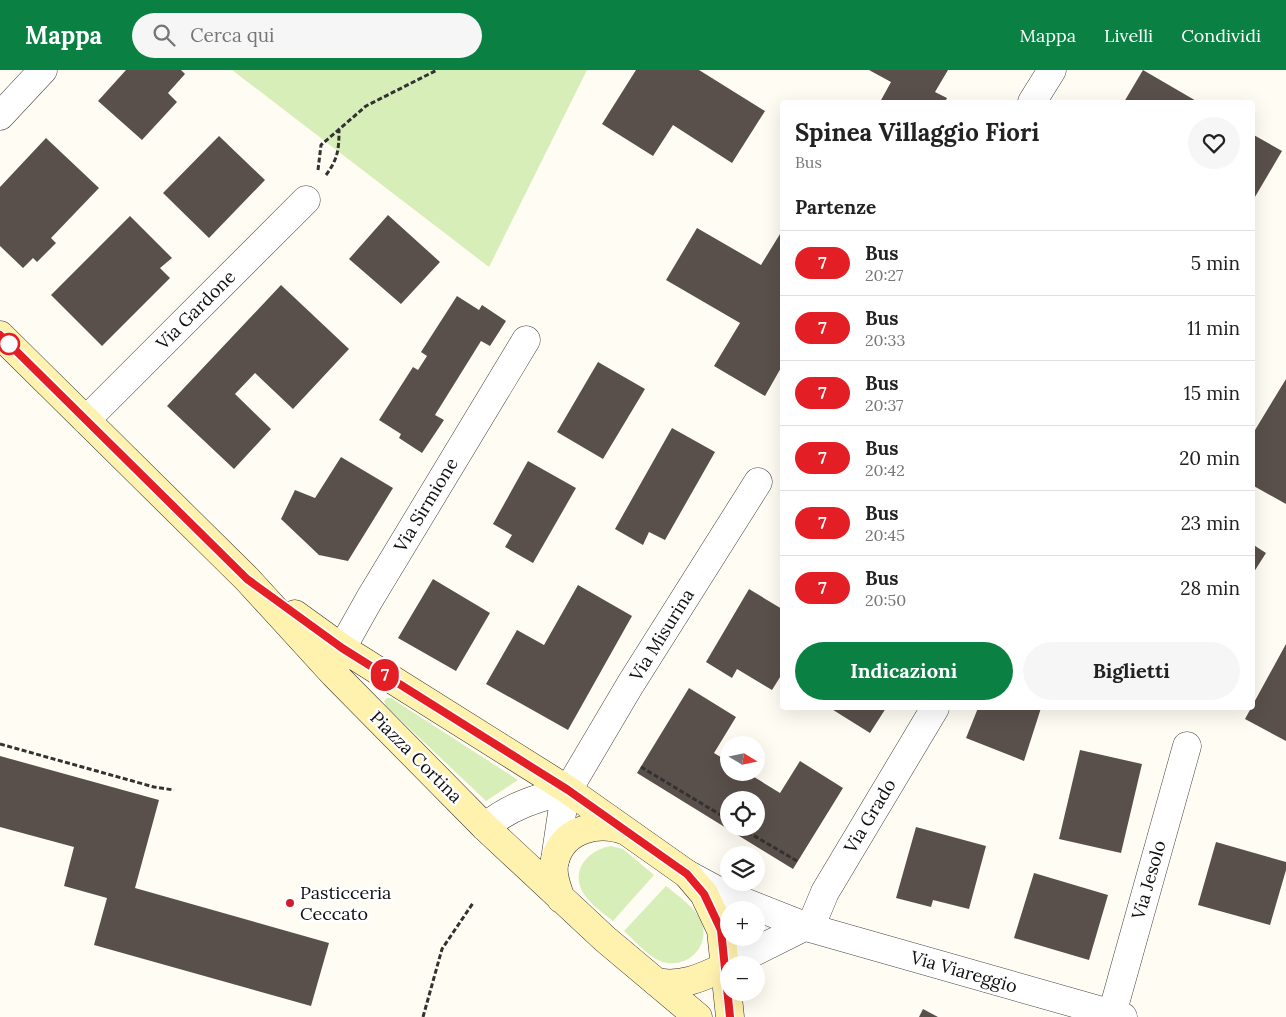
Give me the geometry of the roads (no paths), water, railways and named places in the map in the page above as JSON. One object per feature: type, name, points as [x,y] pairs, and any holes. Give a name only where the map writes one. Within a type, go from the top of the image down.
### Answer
[{"type":"street","points":[[0,116],[43,70]]},
{"type":"street","points":[[1033,100],[1052,70]]},
{"type":"street","name":"Via Gardone","points":[[86,420],[311,194]]},
{"type":"street","points":[[0,335],[247,579],[342,648],[568,790],[636,836],[687,874],[704,894],[732,956]]},
{"type":"street","name":"Via Sirmione","points":[[334,674],[342,648],[374,591],[526,340]]},
{"type":"street","name":"Via Misurina","points":[[555,860],[562,813],[568,790],[630,685],[758,482]]},
{"type":"street","name":"Piazza Cortina","points":[[247,579],[334,674],[485,827],[561,899],[698,1017]]},
{"type":"street","name":"Via Grado","points":[[808,927],[825,892],[935,710]]},
{"type":"street","name":"Via Jesolo","points":[[1117,1016],[1187,746]]},
{"type":"street","points":[[485,827],[499,816],[530,800],[568,790]]},
{"type":"street","points":[[561,899],[554,878],[555,860],[565,842],[579,831],[595,826],[612,827],[636,836]]},
{"type":"street","name":"Via Viareggio","points":[[687,874],[724,894],[808,927],[1117,1016]]},
{"type":"street","points":[[751,956],[771,943],[808,927]]},
{"type":"street","points":[[656,982],[681,984],[720,971]]},
{"type":"street","points":[[731,1017],[733,1001]]},
{"type":"street","points":[[731,1017],[733,1001]]},
{"type":"place","name":"Pasticceria Ceccato","points":[[290,903]]}]
